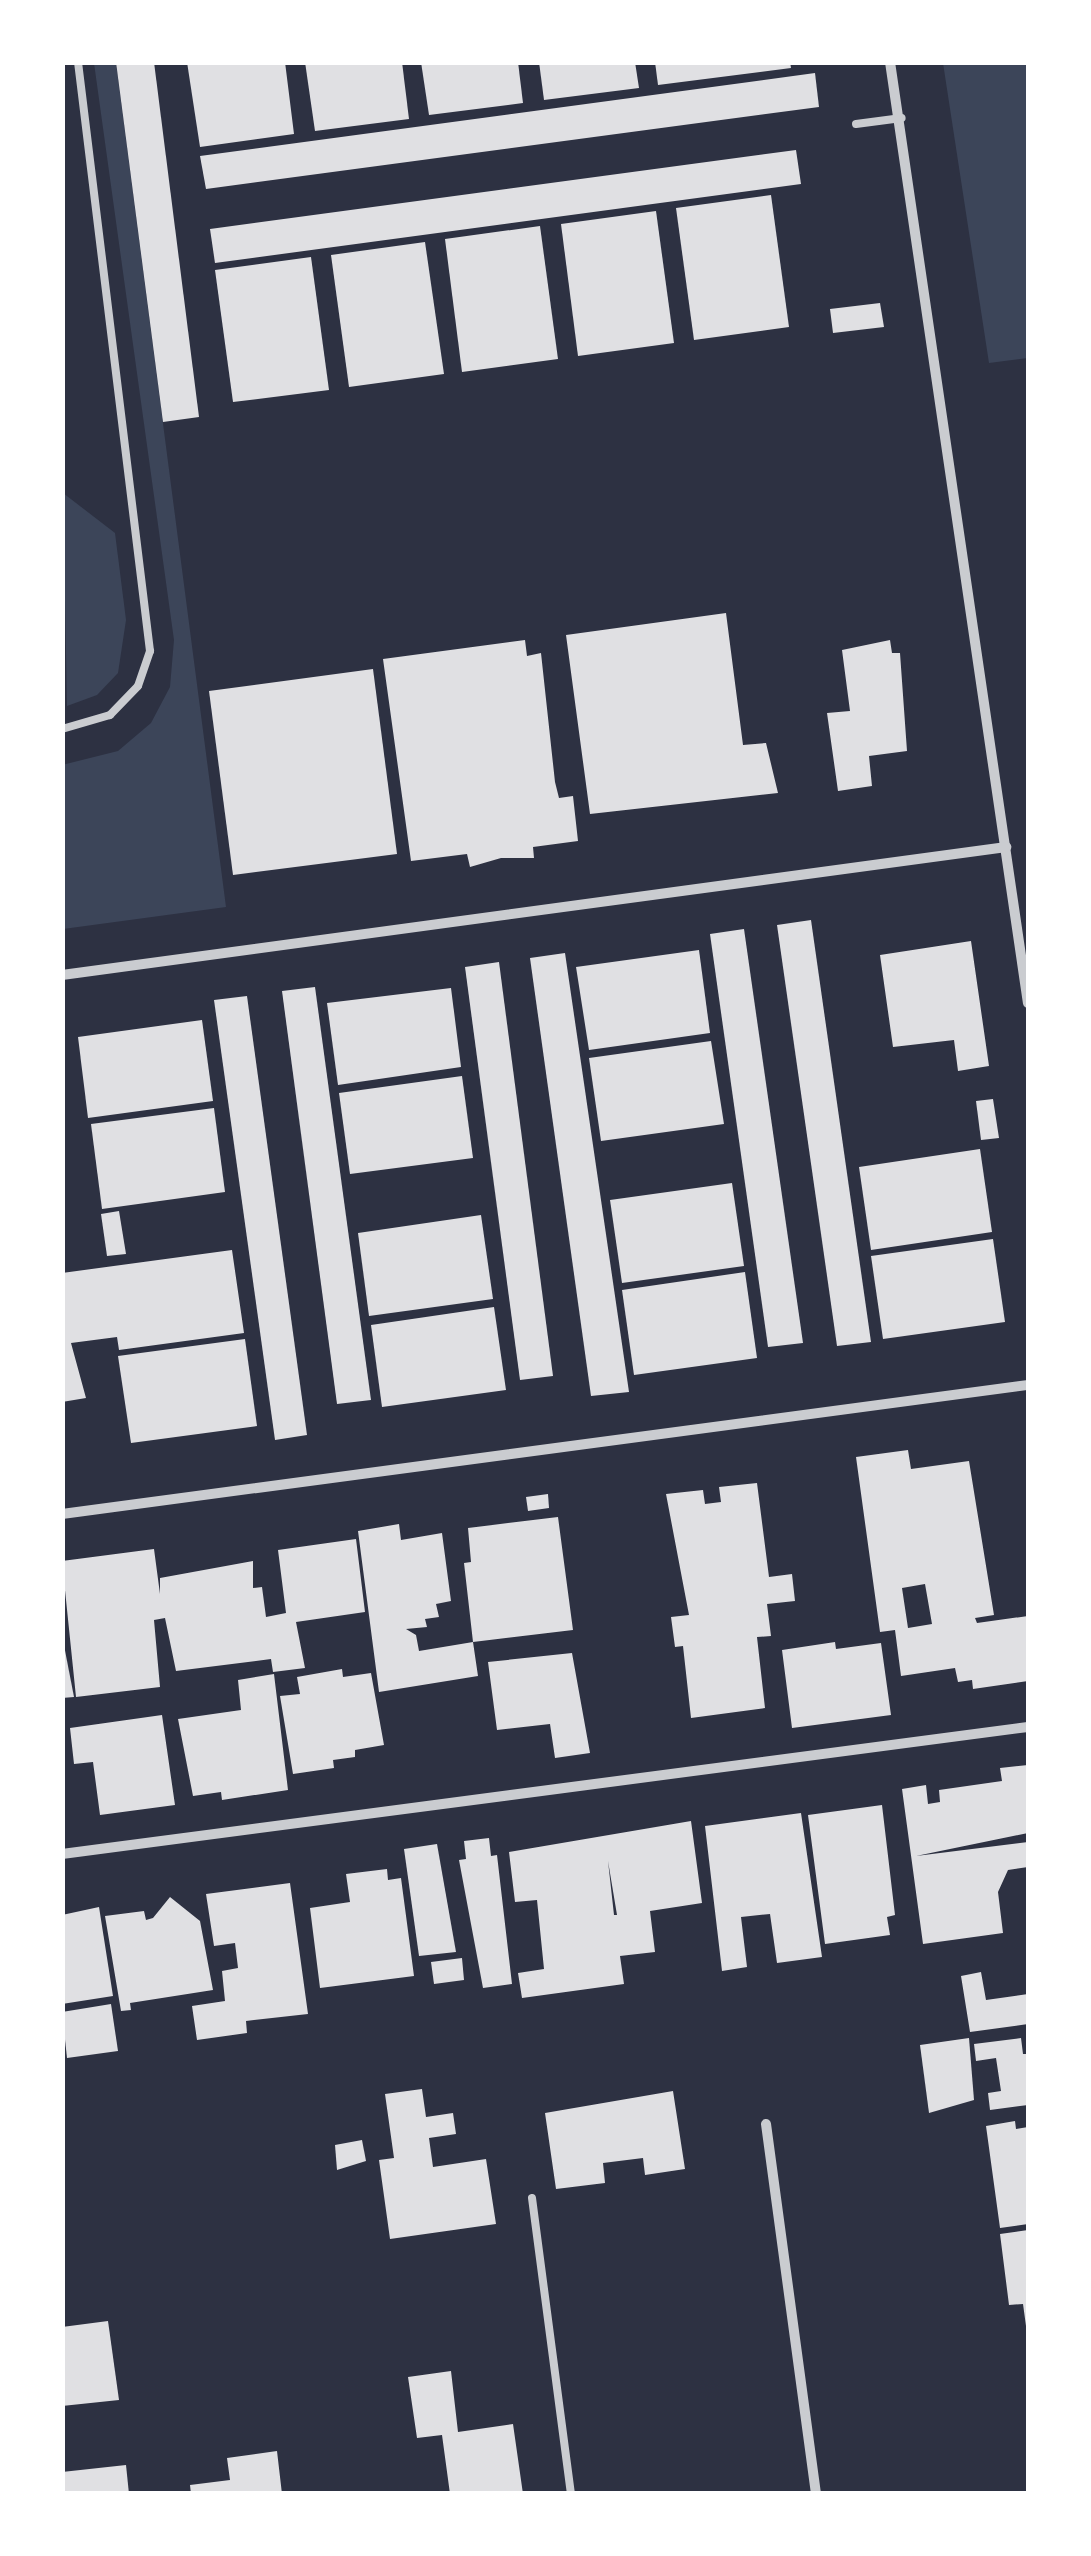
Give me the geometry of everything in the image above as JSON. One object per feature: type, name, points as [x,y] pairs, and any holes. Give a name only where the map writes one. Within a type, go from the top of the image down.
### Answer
[{"type":"street","points":[[890,62],[902,118],[1028,1003]]},
{"type":"street","points":[[62,976],[1006,847]]},
{"type":"street","points":[[62,1514],[1028,1385]]},
{"type":"street","points":[[62,1854],[1028,1727]]},
{"type":"street","points":[[766,2124],[816,2494]]},
{"type":"lane","points":[[62,729],[110,715],[138,686],[150,651],[78,62]]},
{"type":"lane","points":[[856,124],[902,118]]},
{"type":"lane","points":[[532,2198],[571,2494]]},
{"type":"shaded area","points":[[94,63],[116,63],[226,907],[63,929],[62,765],[118,751],[151,723],[170,687],[174,640]]},
{"type":"shaded area","points":[[943,63],[1028,63],[1028,358],[989,363]]},
{"type":"shaded area","points":[[63,493],[115,533],[126,620],[118,673],[97,695],[67,706]]},
{"type":"building","points":[[116,62],[154,62],[199,417],[163,422]]},
{"type":"building","points":[[187,62],[285,62],[294,134],[200,147]]},
{"type":"building","points":[[305,62],[402,62],[409,119],[315,131]]},
{"type":"building","points":[[421,62],[518,62],[523,103],[429,115]]},
{"type":"building","points":[[539,62],[635,62],[639,88],[544,100]]},
{"type":"building","points":[[655,62],[790,62],[791,68],[658,85]]},
{"type":"building","points":[[815,73],[819,107],[206,189],[200,156]]},
{"type":"building","points":[[796,150],[801,184],[215,263],[210,229]]},
{"type":"building","points":[[771,195],[789,327],[694,340],[676,208]]},
{"type":"building","points":[[656,211],[674,343],[578,356],[561,224]]},
{"type":"building","points":[[540,226],[558,359],[462,372],[445,239]]},
{"type":"building","points":[[425,242],[444,374],[349,387],[331,255]]},
{"type":"building","points":[[311,257],[329,390],[233,402],[215,270]]},
{"type":"building","points":[[880,303],[884,327],[833,333],[830,309]]},
{"type":"building","points":[[726,613],[743,745],[766,743],[778,793],[590,814],[566,635]]},
{"type":"building","points":[[525,640],[527,656],[541,653],[555,782],[559,798],[573,796],[578,841],[533,847],[534,858],[501,858],[470,867],[467,854],[411,861],[383,659]]},
{"type":"building","points":[[890,640],[892,653],[900,653],[907,751],[869,756],[872,786],[838,791],[827,713],[850,711],[842,650]]},
{"type":"building","points":[[373,669],[397,854],[233,875],[209,691]]},
{"type":"building","points":[[811,920],[871,1342],[837,1346],[777,925]]},
{"type":"building","points":[[744,929],[803,1343],[768,1347],[710,934]]},
{"type":"building","points":[[971,941],[989,1066],[958,1071],[954,1040],[893,1047],[880,955]]},
{"type":"building","points":[[699,950],[710,1033],[589,1050],[576,967]]},
{"type":"building","points":[[565,953],[629,1392],[591,1396],[530,958]]},
{"type":"building","points":[[499,962],[553,1376],[520,1380],[465,967]]},
{"type":"building","points":[[315,987],[371,1400],[337,1404],[282,991]]},
{"type":"building","points":[[451,988],[461,1067],[338,1085],[327,1003]]},
{"type":"building","points":[[247,996],[307,1435],[275,1440],[214,1000]]},
{"type":"building","points":[[202,1020],[213,1101],[88,1118],[78,1037]]},
{"type":"building","points":[[711,1041],[724,1124],[601,1141],[589,1058]]},
{"type":"building","points":[[462,1076],[473,1158],[350,1174],[339,1093]]},
{"type":"building","points":[[993,1099],[999,1138],[981,1140],[976,1101]]},
{"type":"building","points":[[214,1108],[225,1192],[102,1209],[91,1124]]},
{"type":"building","points":[[980,1149],[992,1232],[871,1250],[859,1167]]},
{"type":"building","points":[[732,1183],[744,1266],[622,1283],[610,1200]]},
{"type":"building","points":[[119,1211],[126,1254],[107,1256],[101,1214]]},
{"type":"building","points":[[481,1215],[493,1299],[369,1316],[358,1233]]},
{"type":"building","points":[[993,1239],[1005,1322],[883,1339],[871,1256]]},
{"type":"building","points":[[232,1250],[244,1333],[119,1350],[117,1337],[71,1343],[86,1398],[62,1402],[62,1273]]},
{"type":"building","points":[[745,1272],[757,1358],[634,1375],[622,1290]]},
{"type":"building","points":[[494,1307],[506,1390],[382,1407],[371,1325]]},
{"type":"building","points":[[245,1339],[257,1426],[131,1443],[118,1356]]},
{"type":"building","points":[[908,1450],[911,1469],[969,1461],[994,1615],[975,1618],[977,1623],[1028,1616],[1028,1681],[973,1689],[972,1680],[958,1682],[955,1668],[901,1676],[895,1630],[880,1632],[856,1457]],"holes":[[[925,1584],[932,1624],[908,1628],[902,1588]]]},
{"type":"building","points":[[757,1483],[769,1577],[792,1574],[795,1601],[767,1604],[771,1636],[757,1637],[765,1708],[691,1718],[683,1646],[675,1647],[671,1617],[689,1615],[666,1494],[703,1490],[705,1504],[721,1502],[719,1487]]},
{"type":"building","points":[[548,1494],[549,1508],[528,1511],[526,1497]]},
{"type":"building","points":[[558,1517],[573,1630],[473,1642],[464,1563],[471,1562],[468,1528]]},
{"type":"building","points":[[399,1524],[401,1540],[442,1533],[451,1601],[436,1604],[439,1617],[425,1619],[427,1627],[406,1629],[416,1635],[419,1651],[473,1642],[478,1676],[379,1692],[358,1531]]},
{"type":"building","points":[[356,1539],[365,1612],[296,1622],[305,1668],[273,1672],[271,1659],[176,1671],[165,1618],[154,1620],[160,1687],[76,1697],[62,1561],[154,1549],[160,1594],[160,1578],[253,1561],[253,1588],[262,1587],[266,1617],[286,1613],[278,1550]]},
{"type":"building","points":[[62,1635],[74,1697],[62,1698]]},
{"type":"building","points":[[835,1642],[836,1649],[881,1643],[891,1715],[792,1728],[782,1650]]},
{"type":"building","points":[[572,1653],[590,1753],[555,1758],[550,1724],[497,1730],[488,1662]]},
{"type":"building","points":[[342,1669],[343,1677],[371,1673],[384,1745],[355,1750],[355,1757],[333,1760],[334,1768],[293,1774],[280,1696],[300,1694],[297,1677]]},
{"type":"building","points":[[274,1674],[288,1790],[222,1800],[221,1792],[193,1796],[178,1719],[241,1710],[238,1680]]},
{"type":"building","points":[[162,1715],[175,1805],[100,1815],[93,1762],[74,1764],[70,1728]]},
{"type":"building","points":[[1028,1765],[1028,1833],[916,1856],[1028,1842],[1028,1867],[1008,1870],[998,1892],[1003,1933],[923,1944],[902,1789],[926,1785],[928,1804],[940,1802],[939,1790],[1002,1781],[1000,1768]]},
{"type":"building","points":[[882,1805],[895,1915],[887,1917],[890,1935],[825,1944],[808,1815]]},
{"type":"building","points":[[801,1813],[822,1957],[777,1963],[770,1914],[741,1917],[747,1967],[722,1971],[705,1826]]},
{"type":"building","points":[[691,1821],[702,1903],[650,1911],[655,1952],[620,1956],[624,1984],[522,1998],[518,1973],[544,1969],[537,1900],[515,1902],[509,1852]],"holes":[[[608,1861],[617,1915],[614,1915]]]},
{"type":"building","points":[[489,1838],[491,1856],[497,1855],[512,1984],[483,1988],[459,1860],[466,1859],[464,1841]]},
{"type":"building","points":[[437,1844],[456,1952],[419,1956],[404,1849]]},
{"type":"building","points":[[387,1869],[388,1880],[401,1878],[414,1976],[320,1988],[310,1908],[350,1902],[346,1874]]},
{"type":"building","points":[[290,1883],[308,2014],[246,2021],[247,2033],[197,2040],[192,2006],[225,2001],[222,1971],[238,1968],[235,1943],[214,1946],[206,1894]]},
{"type":"building","points":[[170,1897],[200,1921],[213,1990],[130,2003],[131,2010],[121,2011],[105,1916],[144,1911],[146,1920],[153,1918]]},
{"type":"building","points":[[99,1907],[113,1996],[62,2004],[62,1915]]},
{"type":"building","points":[[462,1958],[464,1980],[434,1984],[431,1962]]},
{"type":"building","points":[[981,1972],[986,2000],[1028,1994],[1028,2024],[970,2032],[961,1976]]},
{"type":"building","points":[[111,2004],[118,2051],[67,2058],[62,2012]]},
{"type":"building","points":[[969,2038],[974,2100],[929,2113],[920,2045]]},
{"type":"building","points":[[1021,2038],[1023,2054],[1028,2054],[1028,2105],[990,2110],[988,2093],[1001,2091],[996,2058],[976,2061],[974,2044]]},
{"type":"building","points":[[422,2089],[426,2117],[453,2113],[456,2134],[429,2138],[433,2167],[486,2159],[496,2224],[390,2239],[379,2160],[394,2158],[385,2094]]},
{"type":"building","points":[[673,2091],[685,2169],[645,2175],[643,2158],[603,2163],[605,2183],[556,2189],[545,2113]]},
{"type":"building","points":[[1015,2121],[1016,2129],[1028,2127],[1028,2224],[1000,2228],[986,2126]]},
{"type":"building","points":[[362,2140],[366,2161],[337,2170],[335,2145]]},
{"type":"building","points":[[1028,2230],[1026,2326],[1023,2304],[1009,2305],[1000,2234]]},
{"type":"building","points":[[108,2321],[119,2400],[62,2406],[62,2327]]},
{"type":"building","points":[[451,2371],[458,2432],[513,2424],[523,2494],[450,2494],[442,2435],[417,2438],[408,2377]]},
{"type":"building","points":[[277,2451],[282,2494],[191,2494],[190,2485],[230,2480],[227,2458]]},
{"type":"building","points":[[126,2465],[129,2494],[62,2494],[62,2472]]}]
